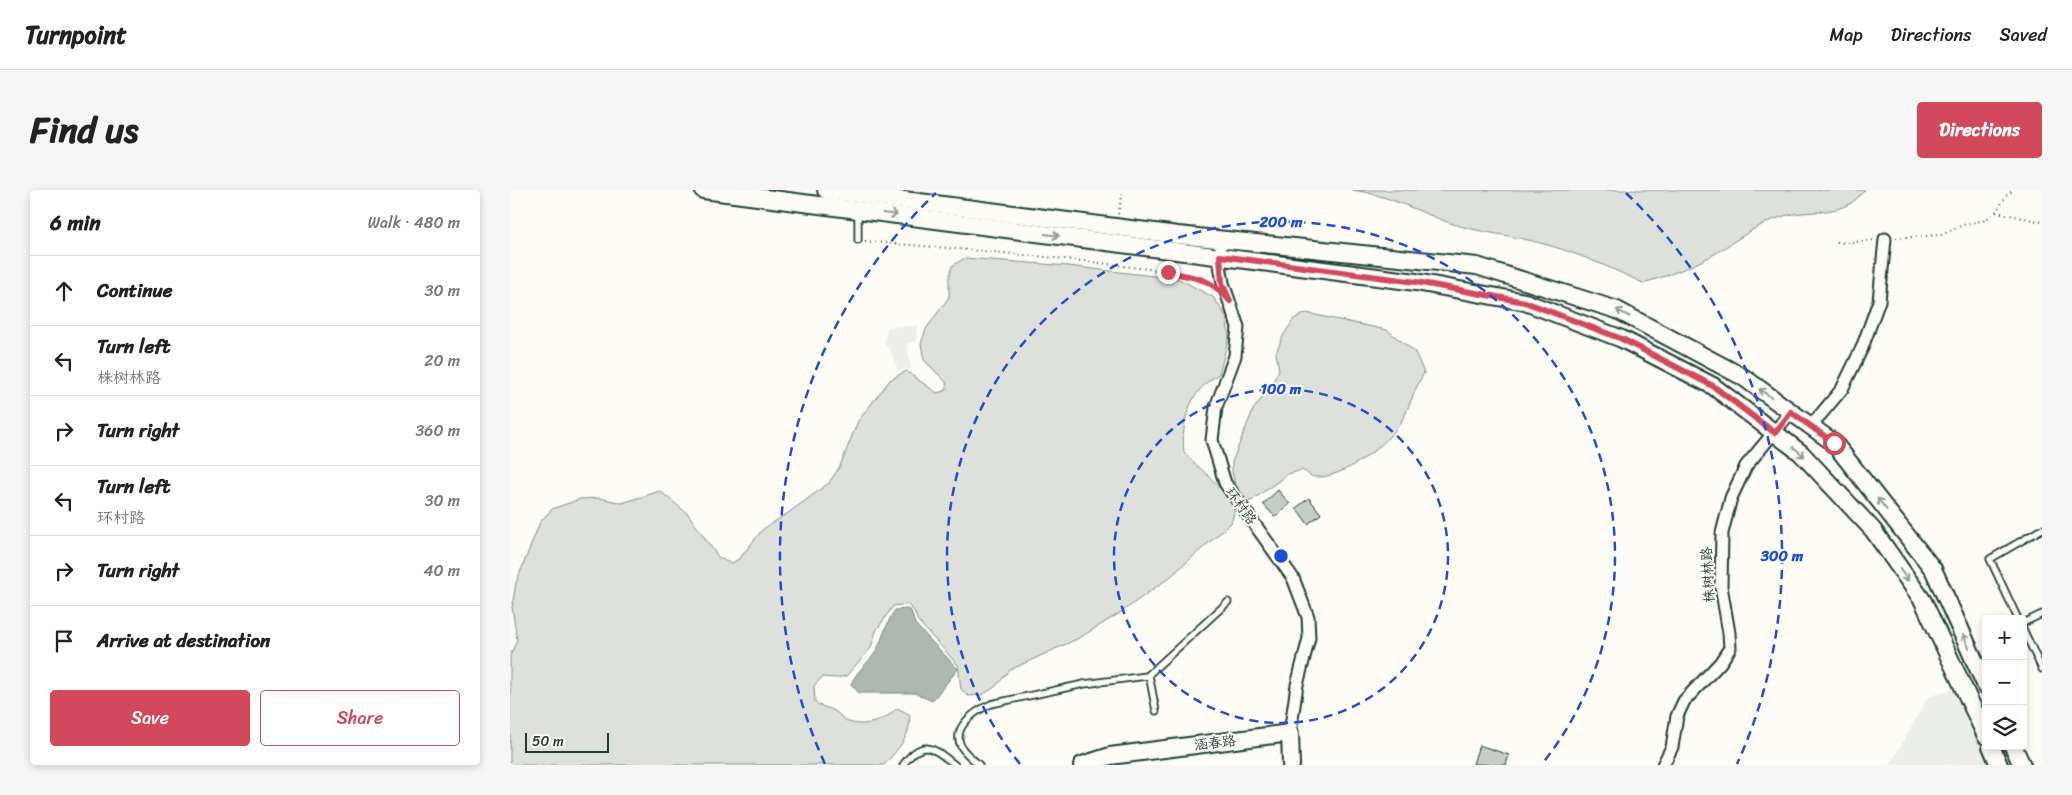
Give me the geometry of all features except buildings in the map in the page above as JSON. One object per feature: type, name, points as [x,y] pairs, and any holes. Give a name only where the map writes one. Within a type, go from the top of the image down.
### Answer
[{"type":"main road","points":[[703,190],[1416,282],[1525,302],[1622,339],[1713,386],[1801,453],[1872,530],[1923,601],[1982,727]]},
{"type":"main road","points":[[826,190],[1117,227],[1477,266],[1616,310],[1743,378],[1834,443],[1933,569],[1982,677]]},
{"type":"main road","name":"涵春路","points":[[1082,765],[1110,756],[1290,733]]},
{"type":"main road","name":"环村路","points":[[1290,733],[1291,765]]},
{"type":"main road","points":[[1992,750],[1999,765]]},
{"type":"main road","points":[[2015,750],[2022,765]]},
{"type":"street","name":"环村路","points":[[1222,239],[1220,256],[1222,283],[1238,327],[1235,356],[1216,407],[1212,440],[1225,483],[1293,578],[1308,617],[1309,638],[1297,685],[1290,733]]},
{"type":"street","points":[[1811,426],[1842,389],[1862,348],[1879,301],[1885,239]]},
{"type":"street","name":"株树林路","points":[[1663,765],[1672,747],[1677,716],[1684,701],[1720,663],[1730,648],[1721,586],[1722,533],[1731,498],[1746,466],[1791,412]]},
{"type":"lane","points":[[858,210],[858,240]]},
{"type":"lane","points":[[2016,615],[1990,559],[2040,530],[2042,537]]},
{"type":"lane","points":[[979,765],[962,748],[959,737],[965,722],[977,710],[991,704],[1084,684],[1141,678],[1149,675],[1228,602]]},
{"type":"lane","points":[[2027,622],[2042,614]]},
{"type":"lane","points":[[2027,637],[2042,668]]},
{"type":"lane","points":[[1149,675],[1156,711]]},
{"type":"lane","points":[[903,765],[916,750],[924,747],[934,749],[955,765]]},
{"type":"path","points":[[1117,227],[1118,208],[1123,190]]},
{"type":"path","points":[[1837,242],[1846,244],[1885,239],[1941,236],[1963,225],[1985,220],[1996,212],[2007,194],[2014,190]]},
{"type":"path","points":[[1996,212],[2042,222]]},
{"type":"path","points":[[858,240],[1095,262],[1168,272],[1206,280],[1218,288],[1230,301]]},
{"type":"shaded area","points":[[1353,190],[1865,190],[1853,202],[1844,207],[1827,211],[1792,214],[1764,223],[1703,260],[1661,278],[1643,283],[1594,261],[1557,248],[1450,223],[1390,199]]},
{"type":"shaded area","points":[[965,258],[1068,266],[1179,279],[1213,297],[1226,316],[1229,337],[1219,374],[1200,389],[1189,408],[1183,441],[1184,453],[1213,480],[1232,504],[1234,511],[1231,523],[1170,577],[1120,613],[1079,638],[1010,670],[995,687],[982,695],[968,696],[961,689],[958,665],[918,621],[914,611],[907,604],[893,606],[876,631],[871,648],[846,676],[836,678],[822,677],[814,686],[815,702],[833,710],[845,720],[855,724],[875,722],[897,708],[909,714],[909,729],[903,742],[884,765],[510,765],[510,656],[517,640],[512,607],[516,583],[540,522],[552,509],[580,499],[600,498],[622,503],[660,491],[688,514],[718,557],[731,564],[740,558],[763,529],[829,483],[840,466],[858,421],[890,380],[906,371],[937,393],[947,390],[946,382],[924,360],[921,344],[926,329],[949,297],[949,278],[952,266]]},
{"type":"shaded area","points":[[1306,313],[1387,330],[1415,352],[1424,373],[1401,422],[1386,441],[1363,459],[1351,467],[1326,476],[1313,477],[1302,470],[1288,474],[1251,501],[1247,501],[1235,484],[1232,462],[1253,410],[1272,384],[1279,370],[1276,353],[1283,336],[1294,319]]},
{"type":"shaded area","points":[[917,326],[916,342],[907,343],[911,369],[898,370],[890,350],[884,343],[887,327]]},
{"type":"shaded area","points":[[907,609],[911,611],[915,624],[958,669],[932,701],[915,693],[859,693],[851,684],[853,680],[875,653],[895,610]]},
{"type":"shaded area","points":[[1959,687],[1982,737],[1982,750],[1988,750],[1995,765],[1890,765],[1928,697]]},
{"type":"route","points":[[1168,272],[1206,280],[1218,288],[1230,301],[1222,283],[1220,256],[1416,282],[1525,302],[1622,339],[1713,386],[1775,433],[1791,412],[1834,443]]}]
